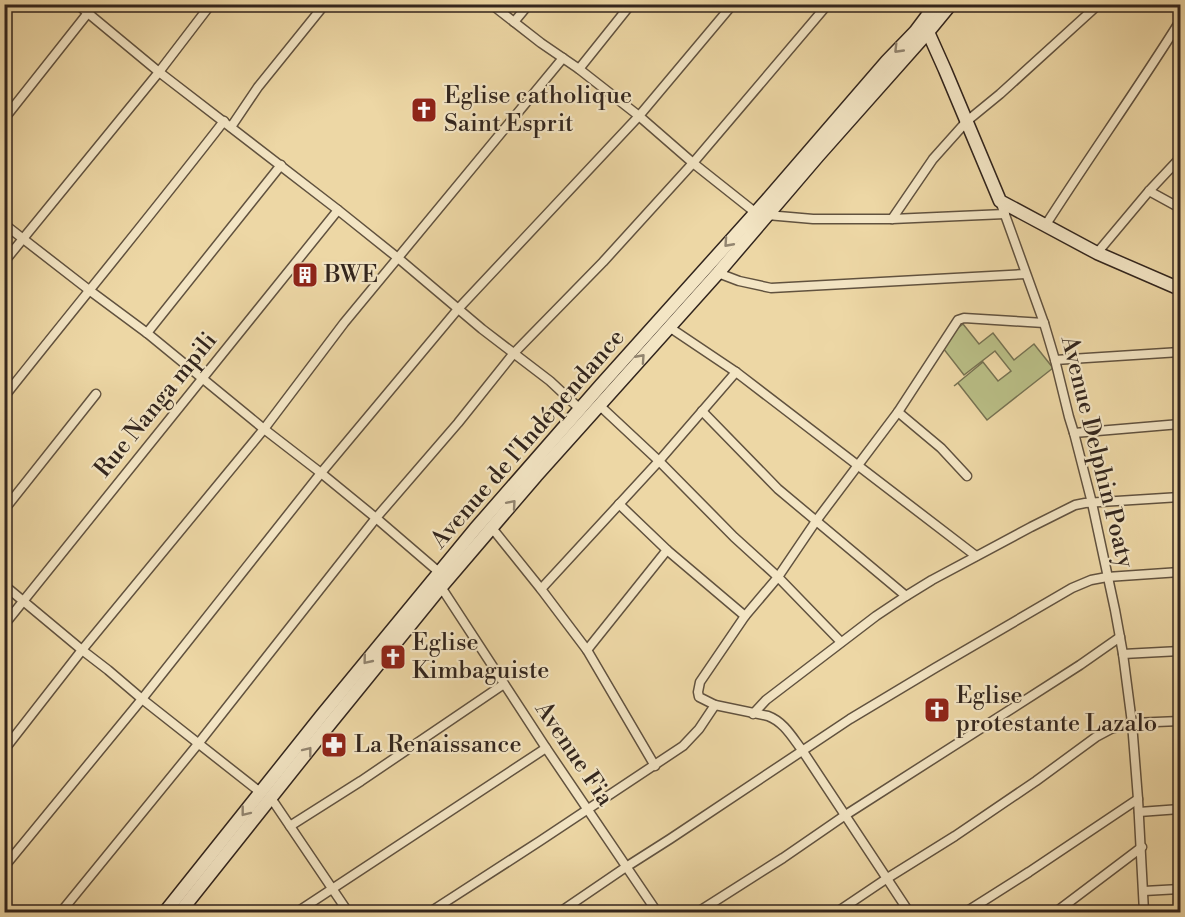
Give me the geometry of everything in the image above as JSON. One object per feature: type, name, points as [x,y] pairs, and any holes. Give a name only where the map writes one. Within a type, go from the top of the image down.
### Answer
[{"type":"street","points":[[77,4],[159,72],[398,258],[458,309],[550,381],[581,410]]},
{"type":"street","points":[[4,118],[95,4]]},
{"type":"street","points":[[4,262],[159,72],[211,4]]},
{"type":"street","points":[[4,397],[88,290],[228,124],[325,4]]},
{"type":"street","points":[[491,4],[579,69],[639,116],[693,164],[761,214],[813,219],[892,219],[1005,214]]},
{"type":"street","points":[[514,22],[529,4]]},
{"type":"street","points":[[579,69],[632,4]]},
{"type":"street","points":[[4,867],[142,699],[321,473],[458,309],[639,116],[734,4]]},
{"type":"street","points":[[61,912],[198,744],[376,518],[458,423],[514,353],[603,262],[693,164],[828,4]]},
{"type":"street","points":[[892,219],[933,159],[967,121],[1099,4]]},
{"type":"street","name":"Avenue de l'Indépendance","points":[[180,912],[367,660],[476,529],[691,283],[818,156],[947,5]]},
{"type":"street","points":[[1045,226],[1180,21]]},
{"type":"street","name":"Avenue Delphin Poaty","points":[[925,28],[1000,201],[1044,323],[1092,503],[1120,637],[1132,723],[1142,846],[1144,912]]},
{"type":"street","points":[[4,750],[82,650],[264,429],[344,323],[563,58]]},
{"type":"street","points":[[1097,253],[1180,158]]},
{"type":"street","points":[[147,333],[281,165]]},
{"type":"street","points":[[1149,191],[1180,208]]},
{"type":"street","points":[[1000,201],[1097,253],[1180,289]]},
{"type":"street","name":"Rue Nanga mpili","points":[[4,625],[338,210]]},
{"type":"street","name":"Avenue de l'Indépendance","points":[[165,912],[441,586],[718,273],[761,214]]},
{"type":"street","points":[[4,224],[147,333],[376,518],[440,573]]},
{"type":"street","points":[[718,273],[739,281],[771,288],[1025,274]]},
{"type":"street","points":[[909,912],[784,725],[768,716],[715,705],[699,697],[700,682],[745,616],[778,577],[816,521],[898,412],[958,320],[964,318],[1044,323]]},
{"type":"street","points":[[669,327],[736,372],[976,556]]},
{"type":"street","points":[[1055,360],[1180,352]]},
{"type":"street","points":[[541,589],[736,372]]},
{"type":"street","points":[[4,510],[96,394]]},
{"type":"street","points":[[599,405],[778,577],[841,642]]},
{"type":"street","points":[[702,411],[778,489],[906,596]]},
{"type":"street","points":[[898,412],[941,448],[967,476]]},
{"type":"street","points":[[1074,433],[1180,424]]},
{"type":"street","points":[[753,714],[766,700],[841,642],[906,596],[976,556],[1075,505],[1180,497]]},
{"type":"street","points":[[619,504],[667,550],[745,616]]},
{"type":"street","points":[[492,528],[587,650],[655,766]]},
{"type":"street","points":[[587,650],[667,550]]},
{"type":"street","points":[[560,912],[802,750],[925,674],[1072,588],[1091,580],[1107,577],[1180,572]]},
{"type":"street","points":[[4,585],[198,744],[266,795],[290,826],[348,912]]},
{"type":"street","name":"Avenue Fia","points":[[441,586],[587,810],[657,912]]},
{"type":"street","points":[[698,912],[1120,637]]},
{"type":"street","points":[[1123,654],[1180,651]]},
{"type":"street","points":[[290,826],[504,684]]},
{"type":"street","points":[[430,912],[683,746],[699,729],[715,705]]},
{"type":"street","points":[[837,912],[955,836],[1096,737],[1111,729],[1132,723],[1180,721]]},
{"type":"street","points":[[297,912],[546,748]]},
{"type":"street","points":[[966,912],[1138,799]]},
{"type":"street","points":[[1139,812],[1180,809]]},
{"type":"street","points":[[1056,912],[1142,846]]},
{"type":"street","points":[[1144,891],[1180,889]]},
{"type":"green space","points":[[963,324],[979,344],[993,333],[1014,360],[1034,344],[1053,368],[987,420],[958,383],[954,386],[983,362],[998,381],[1011,371],[995,351],[964,375],[939,343]]},
{"type":"place","name":"Eglise catholique Saint Esprit","points":[[424,110]]},
{"type":"place","name":"BWE","points":[[305,275]]},
{"type":"place","name":"Eglise Kimbaguiste","points":[[393,657]]},
{"type":"place","name":"Eglise protestante Lazalo","points":[[937,710]]},
{"type":"place","name":"La Renaissance","points":[[334,745]]}]
